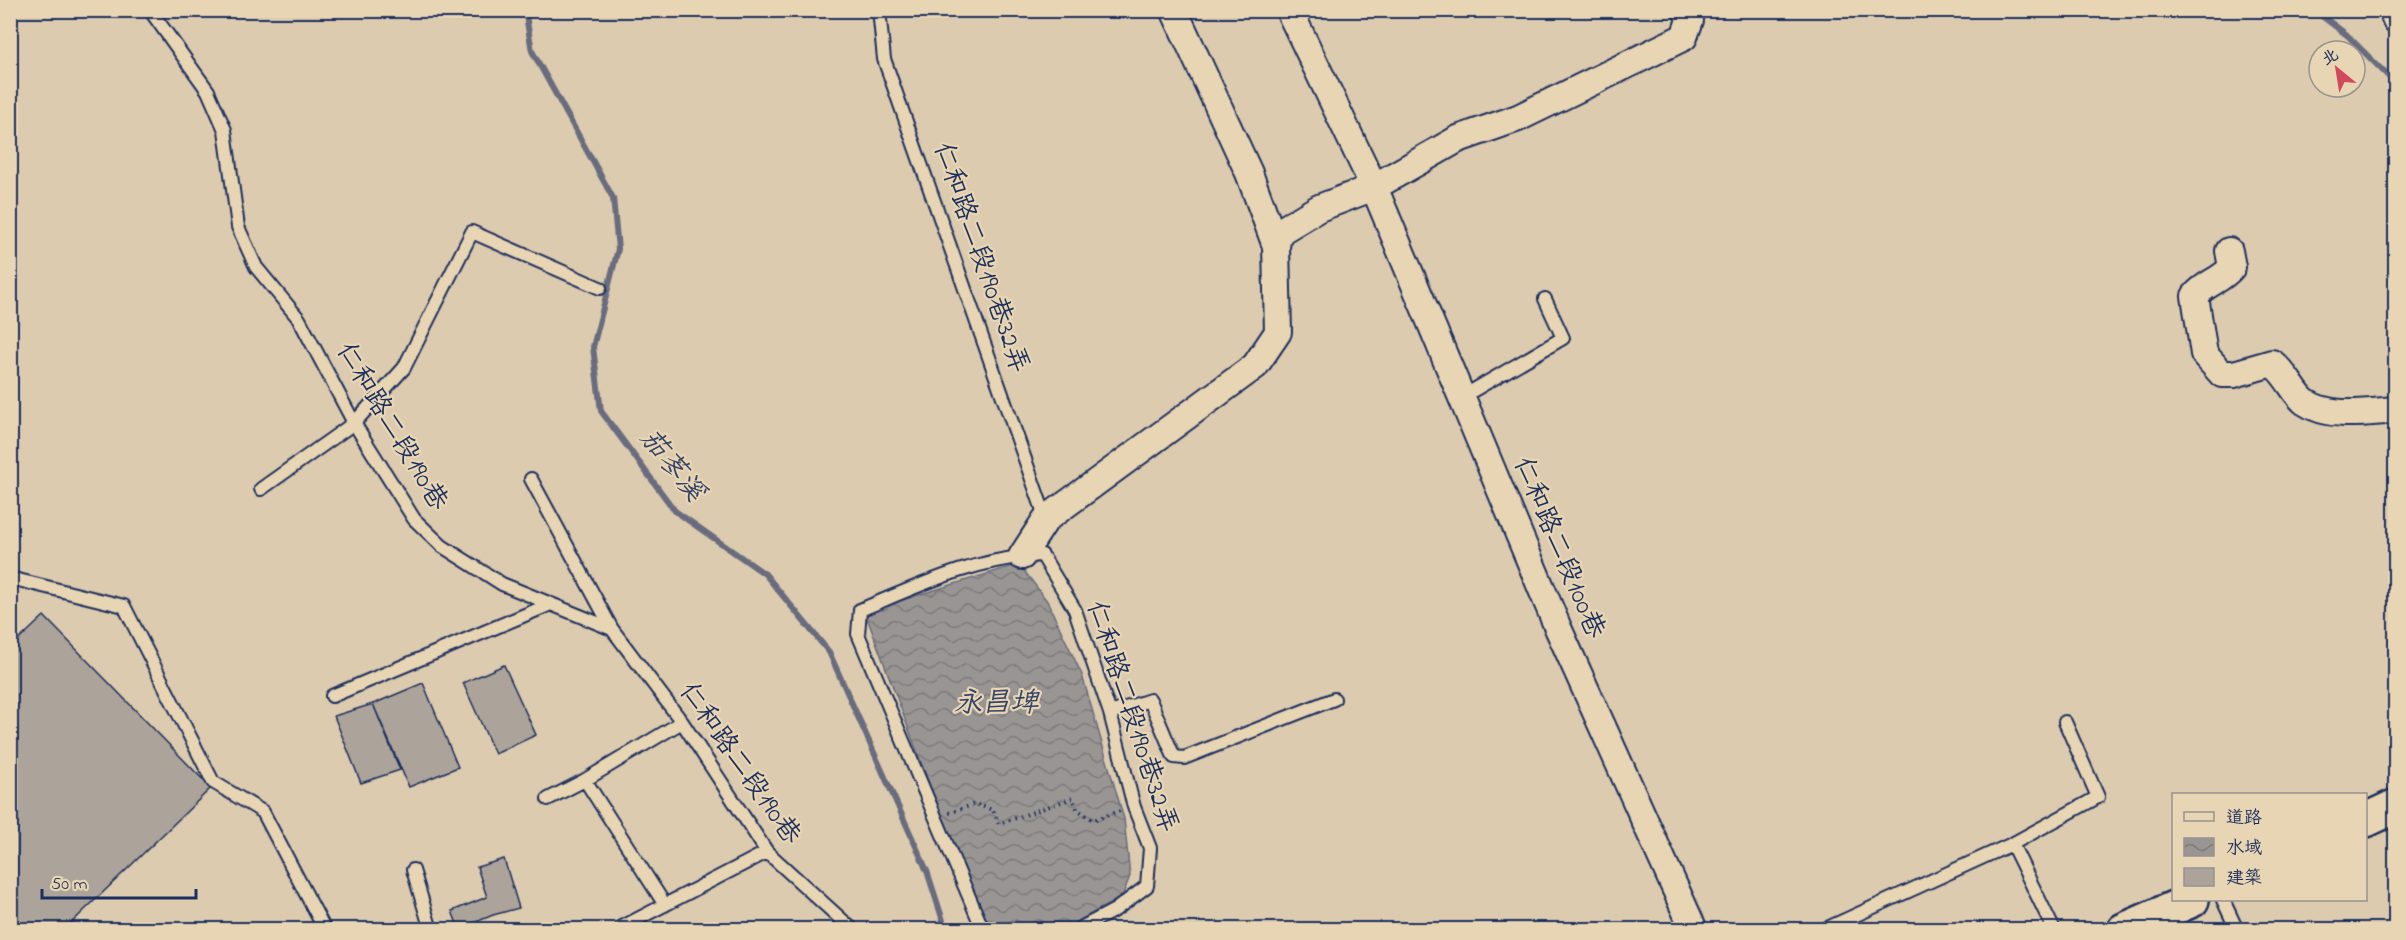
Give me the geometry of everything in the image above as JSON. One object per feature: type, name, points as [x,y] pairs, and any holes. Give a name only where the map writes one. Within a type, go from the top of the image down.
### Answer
[{"type":"main road","points":[[2367,820],[2396,806]]},
{"type":"main road","points":[[2124,930],[2190,901]]},
{"type":"street","points":[[1174,10],[1249,173],[1276,246]]},
{"type":"street","name":"仁和路二段100巷","points":[[1289,10],[1374,187],[1558,628],[1694,930]]},
{"type":"street","points":[[1022,556],[1046,519],[1255,366],[1278,332],[1276,246],[1279,232],[1296,220],[1374,187],[1458,139],[1518,118],[1684,37],[1690,20],[1686,10]]},
{"type":"street","points":[[2392,10],[2396,20]]},
{"type":"street","points":[[2229,251],[2232,267],[2224,277],[2202,287],[2195,296],[2204,354],[2222,374],[2234,374],[2271,363],[2284,373],[2304,401],[2339,414],[2396,410]]},
{"type":"lane","name":"仁和路二段190巷","points":[[150,10],[208,91],[221,120],[225,130],[238,227],[256,267],[299,319],[354,423],[414,519],[441,546],[502,584],[612,629],[682,722],[766,852],[853,930]]},
{"type":"lane","name":"仁和路二段190巷32弄","points":[[879,10],[885,59],[1046,519]]},
{"type":"lane","points":[[261,489],[354,423],[404,368],[472,232],[600,288]]},
{"type":"lane","points":[[1462,398],[1563,338],[1545,299]]},
{"type":"lane","points":[[531,478],[612,629]]},
{"type":"lane","name":"仁和路二段190巷32弄","points":[[1022,556],[1042,555],[1075,610],[1110,713],[1134,807],[1150,848],[1147,886],[1115,910],[1077,930]]},
{"type":"lane","points":[[983,930],[858,634],[860,610],[949,574],[1022,556]]},
{"type":"lane","points":[[10,578],[124,606],[213,782],[263,812],[325,930]]},
{"type":"lane","points":[[332,696],[551,604]]},
{"type":"lane","points":[[1110,713],[1150,700],[1174,757],[1184,758],[1334,699]]},
{"type":"lane","points":[[548,800],[682,722]]},
{"type":"lane","points":[[1823,930],[2012,844],[2098,797],[2065,722]]},
{"type":"lane","points":[[585,780],[665,905]]},
{"type":"lane","points":[[2012,844],[2054,930]]},
{"type":"lane","points":[[622,927],[766,852]]},
{"type":"lane","points":[[413,870],[431,930]]},
{"type":"lane","points":[[2223,901],[2236,930]]},
{"type":"path","points":[[936,817],[975,804],[993,810],[999,824],[1073,798],[1077,809],[1093,820],[1134,807]]},
{"type":"water","name":"永昌埤","points":[[1019,564],[1047,601],[1082,675],[1124,819],[1130,876],[1122,897],[1063,929],[993,929],[970,893],[866,615],[886,605]]},
{"type":"building","points":[[44,616],[211,788],[64,930],[10,930],[10,648]]},
{"type":"building","points":[[504,665],[536,735],[495,754],[463,683]]},
{"type":"building","points":[[423,683],[458,767],[409,787],[373,704]]},
{"type":"building","points":[[373,704],[400,770],[361,783],[334,716]]},
{"type":"building","points":[[504,859],[519,908],[493,915],[459,929],[452,911],[487,897],[477,867]]},
{"type":"waterway","name":"茄苳溪","points":[[525,10],[532,51],[613,198],[618,249],[593,347],[601,411],[675,511],[765,574],[829,652],[927,871],[946,930]]},
{"type":"waterway","points":[[2314,10],[2347,35],[2396,84]]}]
